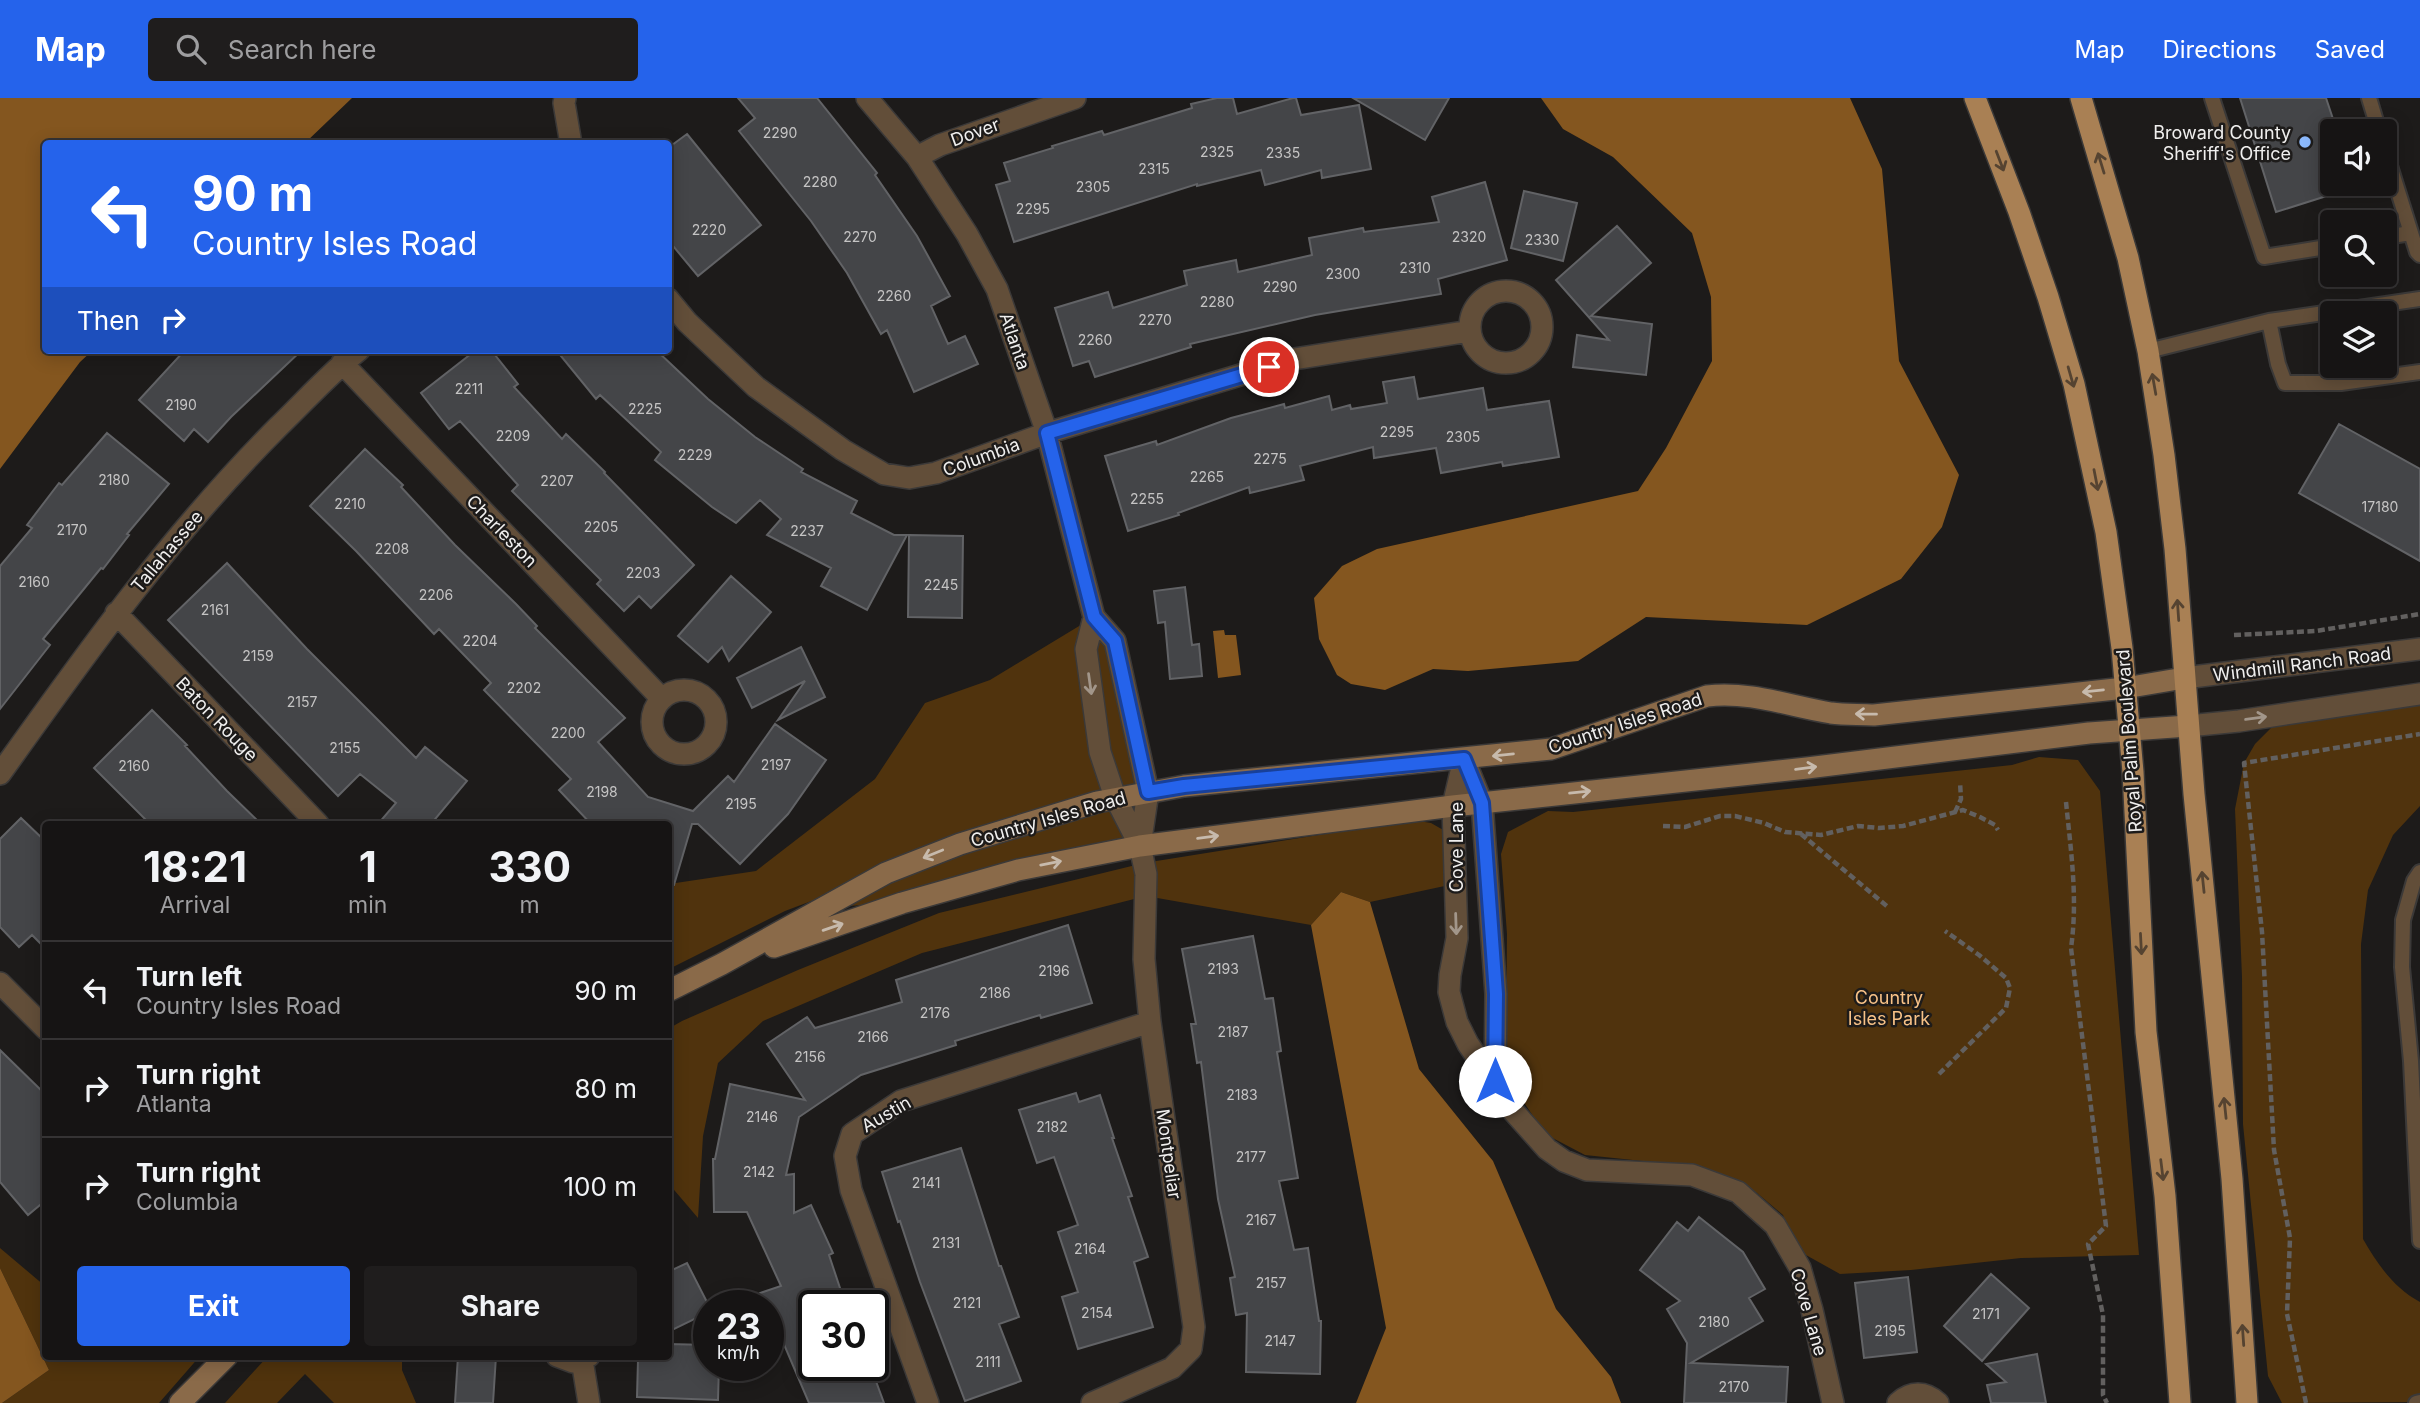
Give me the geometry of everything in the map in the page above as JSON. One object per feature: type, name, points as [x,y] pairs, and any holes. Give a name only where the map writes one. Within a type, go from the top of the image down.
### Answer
[{"type":"main road","name":"Royal Palm Boulevard","points":[[1975,98],[2048,297],[2074,384],[2106,532],[2120,636],[2133,772],[2146,1032],[2165,1196],[2180,1403]]},
{"type":"main road","points":[[2081,98],[2128,258],[2158,407],[2175,549],[2188,726],[2232,1179],[2247,1403]]},
{"type":"street","points":[[565,98],[570,140]]},
{"type":"street","name":"Atlanta","points":[[867,98],[917,157],[967,234],[997,289],[1047,433],[1094,617],[1115,641],[1148,792],[1140,846]]},
{"type":"street","name":"Dover","points":[[917,157],[940,145],[1075,98]]},
{"type":"street","name":"Columbia","points":[[672,304],[687,322],[756,387],[843,450],[884,474],[908,478],[936,473],[1047,433],[1294,359],[1470,331]]},
{"type":"street","name":"Tallahassee","points":[[0,774],[116,613],[178,535],[261,444],[351,356]]},
{"type":"street","name":"Charleston","points":[[351,356],[662,699]]},
{"type":"street","name":"Baton Rouge","points":[[116,613],[315,821]]},
{"type":"street","name":"Atlanta","points":[[1094,617],[1086,649],[1100,752],[1115,797],[1140,846]]},
{"type":"street","name":"Windmill Ranch Road","points":[[2184,678],[2420,649]]},
{"type":"street","name":"Country Isles Road","points":[[672,989],[886,873],[960,844],[1115,797],[1184,786],[1550,749],[1707,696],[1731,693],[1833,713],[1874,715],[2125,688],[2184,678]]},
{"type":"street","points":[[2188,726],[2420,694]]},
{"type":"street","name":"Country Isles Road","points":[[722,964],[902,903],[1018,870],[1140,846],[1453,806],[1807,768],[2128,729],[2188,726]]},
{"type":"street","name":"Cove Lane","points":[[1464,759],[1482,803],[1496,994],[1495,1081]]},
{"type":"street","name":"Cove Lane","points":[[1464,759],[1453,806],[1457,938],[1449,992],[1457,1022],[1468,1044],[1514,1112],[1548,1149],[1564,1161],[1587,1170],[1692,1175],[1738,1192],[1774,1225],[1800,1268],[1833,1403]]},
{"type":"street","name":"Montpeliar","points":[[1092,1403],[1172,1368],[1191,1349],[1194,1327],[1150,1022],[1144,959],[1146,874],[1140,846]]},
{"type":"street","points":[[0,983],[42,1025]]},
{"type":"street","name":"Austin","points":[[928,1403],[851,1190],[845,1156],[852,1134],[901,1101],[1150,1022]]},
{"type":"street","points":[[180,1403],[223,1360]]},
{"type":"street","points":[[585,1360],[589,1403]]},
{"type":"street","points":[[1898,1403],[1906,1396],[1914,1394],[1931,1397],[1938,1403]]},
{"type":"lane","points":[[2212,98],[2264,257],[2320,248]]},
{"type":"lane","points":[[2369,98],[2375,119]]},
{"type":"lane","points":[[2397,188],[2420,255]]},
{"type":"lane","points":[[2397,235],[2411,233]]},
{"type":"lane","points":[[2148,351],[2269,321],[2420,299]]},
{"type":"lane","points":[[2269,321],[2278,364],[2286,383],[2341,383],[2420,372]]},
{"type":"lane","points":[[2420,872],[2414,881],[2403,920],[2402,967],[2411,1061],[2420,1241]]},
{"type":"path","points":[[2234,635],[2316,631],[2420,614]]},
{"type":"path","points":[[2306,1403],[2287,1314],[2290,1238],[2274,1150],[2262,933],[2244,763],[2420,734]]},
{"type":"path","points":[[1954,812],[1961,799],[1960,782]]},
{"type":"path","points":[[2066,802],[2075,883],[2076,915],[2071,948],[2106,1226],[2088,1244],[2103,1315],[2103,1395],[2107,1403]]},
{"type":"path","points":[[1663,826],[1685,827],[1720,816],[1735,816],[1765,823],[1786,832],[1821,835],[1858,826],[1903,826],[1964,810],[1995,825],[1998,830]]},
{"type":"path","points":[[1801,834],[1889,908]]},
{"type":"path","points":[[1940,1074],[2006,1009],[2010,988],[2006,978],[1979,954],[1945,931]]},
{"type":"green space","points":[[1094,617],[1115,641],[1148,792],[1115,797],[1140,846],[902,903],[847,906],[883,874],[785,911],[672,968],[672,884],[756,871],[875,779],[925,703],[990,680]]},
{"type":"green space","points":[[2420,694],[2420,806],[2393,835],[2368,890],[2361,944],[2363,1239],[2387,1275],[2402,1290],[2420,1302],[2420,1402],[2282,1403],[2268,1376],[2243,1124],[2242,977],[2235,809],[2244,763],[2255,744],[2271,728],[2300,712]]},
{"type":"green space","name":"Country Isles Park","points":[[2039,757],[2078,760],[2100,791],[2139,1255],[2021,1258],[1911,1270],[1840,1274],[1797,1250],[1783,1215],[1757,1193],[1716,1174],[1652,1162],[1585,1155],[1545,1134],[1521,1098],[1506,1046],[1507,934],[1501,854],[1508,832],[1548,811],[1573,812],[2012,765]]},
{"type":"green space","points":[[1412,820],[1431,823],[1445,831],[1454,884],[1370,902],[1341,892],[1311,925],[1146,896],[922,953],[763,1021],[718,1063],[703,1136],[698,1218],[672,1188],[672,1027],[798,970],[939,913],[1144,863]]},
{"type":"green space","points":[[0,1248],[42,1283],[42,1355],[0,1268]]},
{"type":"green space","points":[[44,1360],[197,1360],[159,1403],[2,1403],[49,1370]]},
{"type":"green space","points":[[264,1360],[402,1360],[402,1370],[416,1403],[334,1403],[305,1374],[277,1403],[225,1403]]},
{"type":"shaded area","points":[[0,98],[352,98],[308,140],[42,140],[42,354],[89,354],[0,469]]},
{"type":"shaded area","points":[[1541,98],[1850,98],[1882,169],[1899,361],[1959,475],[1942,527],[1901,579],[1807,625],[1646,617],[1578,661],[1468,671],[1433,669],[1385,690],[1351,684],[1337,675],[1319,639],[1314,598],[1342,566],[1377,549],[1638,491],[1666,448],[1712,361],[1711,297],[1692,233],[1613,157],[1563,129]]},
{"type":"shaded area","points":[[1224,630],[1225,635],[1236,635],[1241,675],[1218,678],[1213,631]]},
{"type":"shaded area","points":[[1341,892],[1370,902],[1419,1069],[1493,1161],[1556,1309],[1611,1377],[1621,1403],[1356,1403],[1386,1328],[1311,925]]},
{"type":"shaded area","points":[[0,1268],[49,1370],[0,1403]]},
{"type":"building","points":[[738,98],[817,98],[877,173],[875,175],[917,236],[950,296],[931,306],[948,344],[965,336],[978,364],[914,392],[887,330],[881,334],[847,273],[811,221],[739,131],[755,118]]},
{"type":"building","points":[[1217,98],[1233,98],[1237,114],[1293,98],[1296,98],[1301,115],[1359,105],[1371,169],[1322,178],[1321,170],[1265,185],[1261,170],[1197,184],[1014,242],[996,185],[1010,181],[1004,163],[1102,131],[1104,135],[1192,108],[1191,104]]},
{"type":"building","points":[[1353,98],[1449,98],[1425,140]]},
{"type":"building","points":[[2240,98],[2326,98],[2333,119],[2320,119],[2320,196],[2327,196],[2276,212]]},
{"type":"building","points":[[687,134],[761,225],[698,276],[672,245],[672,145]]},
{"type":"building","points":[[1485,182],[1507,260],[1438,279],[1441,294],[1315,315],[1190,344],[1191,347],[1095,377],[1089,361],[1073,366],[1055,308],[1108,292],[1113,308],[1187,285],[1184,271],[1236,260],[1238,272],[1312,255],[1309,238],[1363,228],[1364,232],[1439,222],[1432,197]]},
{"type":"building","points":[[1524,191],[1577,203],[1563,261],[1511,248]]},
{"type":"building","points":[[1617,226],[1651,263],[1591,316],[1652,324],[1646,375],[1573,367],[1577,335],[1609,340],[1556,280]]},
{"type":"building","points":[[181,354],[298,354],[208,442],[194,429],[184,441],[139,400]]},
{"type":"building","points":[[471,354],[494,354],[518,384],[514,387],[562,439],[566,434],[694,565],[651,608],[639,596],[624,611],[597,584],[601,580],[512,491],[518,485],[460,421],[449,429],[421,393]]},
{"type":"building","points":[[559,354],[660,354],[708,399],[755,437],[803,469],[801,472],[857,501],[851,513],[894,535],[907,535],[867,610],[821,586],[831,568],[767,535],[781,519],[760,500],[736,523],[712,507],[655,460],[661,452],[600,395],[596,399]]},
{"type":"building","points":[[1414,377],[1418,399],[1483,388],[1487,410],[1549,401],[1559,457],[1503,466],[1502,462],[1441,473],[1436,448],[1374,458],[1373,447],[1300,466],[1304,480],[1250,493],[1249,487],[1178,513],[1179,515],[1128,531],[1105,456],[1156,441],[1157,445],[1231,418],[1284,404],[1285,408],[1329,396],[1332,410],[1350,405],[1351,409],[1387,403],[1383,382]]},
{"type":"building","points":[[2339,424],[2420,469],[2420,561],[2299,493]]},
{"type":"building","points":[[107,433],[169,484],[127,534],[129,535],[103,569],[101,568],[43,639],[50,645],[0,709],[0,566],[32,528],[27,525],[59,483],[62,485]]},
{"type":"building","points":[[365,449],[403,485],[401,487],[455,545],[516,604],[537,626],[535,628],[625,718],[598,742],[648,797],[693,811],[728,776],[734,782],[775,724],[826,760],[788,814],[740,864],[698,824],[692,824],[672,885],[672,821],[588,821],[559,790],[571,779],[484,690],[491,683],[439,629],[434,634],[310,506]]},
{"type":"building","points":[[909,535],[963,536],[962,618],[908,617]]},
{"type":"building","points":[[227,563],[307,649],[416,758],[425,747],[467,781],[434,821],[381,821],[396,803],[360,774],[338,796],[168,620]]},
{"type":"building","points":[[731,576],[771,612],[729,661],[722,647],[708,662],[678,636]]},
{"type":"building","points":[[1185,587],[1192,645],[1199,644],[1202,676],[1170,679],[1165,622],[1158,623],[1154,591]]},
{"type":"building","points":[[801,647],[825,697],[778,720],[805,681],[752,708],[737,678]]},
{"type":"building","points":[[152,710],[258,821],[147,821],[94,768]]},
{"type":"building","points":[[21,818],[42,838],[42,945],[32,935],[19,947],[0,927],[0,839]]},
{"type":"building","points":[[1068,925],[1092,1003],[1041,1018],[1040,1015],[955,1041],[956,1045],[861,1075],[799,1117],[786,1175],[794,1174],[794,1213],[811,1205],[833,1253],[829,1255],[841,1290],[798,1290],[798,1377],[784,1344],[784,1290],[769,1290],[781,1286],[747,1212],[714,1212],[713,1159],[730,1084],[805,1100],[767,1044],[807,1017],[815,1028],[902,1002],[896,980]]},
{"type":"building","points":[[1253,936],[1265,999],[1273,998],[1281,1051],[1277,1052],[1298,1178],[1279,1181],[1294,1250],[1308,1248],[1321,1321],[1320,1374],[1246,1372],[1247,1313],[1236,1315],[1230,1278],[1235,1277],[1218,1199],[1201,1062],[1197,1063],[1191,1024],[1196,1024],[1182,949]]},
{"type":"building","points":[[0,1050],[42,1091],[42,1203],[28,1215],[0,1182]]},
{"type":"building","points":[[1076,1093],[1079,1102],[1100,1095],[1132,1196],[1128,1197],[1148,1257],[1134,1262],[1153,1327],[1078,1349],[1062,1297],[1078,1292],[1058,1232],[1078,1225],[1054,1157],[1037,1163],[1019,1110]]},
{"type":"building","points":[[961,1148],[999,1266],[1019,1317],[999,1324],[1021,1381],[965,1401],[882,1172]]},
{"type":"building","points":[[1699,1217],[1743,1252],[1765,1289],[1749,1298],[1763,1321],[1691,1363],[1788,1367],[1786,1403],[1684,1403],[1687,1343],[1667,1309],[1680,1301],[1640,1270],[1677,1222],[1688,1231]]},
{"type":"building","points":[[687,1263],[701,1290],[693,1290],[693,1320],[672,1330],[672,1270]]},
{"type":"building","points":[[1991,1274],[2029,1308],[1982,1361],[1944,1326]]},
{"type":"building","points":[[1908,1277],[1917,1352],[1864,1358],[1855,1283]]},
{"type":"building","points":[[672,1344],[693,1345],[693,1381],[719,1381],[718,1400],[637,1397],[638,1360],[672,1360]]},
{"type":"building","points":[[2037,1354],[2046,1403],[1991,1403],[1987,1385],[2006,1382],[1986,1364]]},
{"type":"building","points":[[458,1360],[496,1360],[493,1403],[455,1403]]},
{"type":"building","points":[[800,1381],[876,1381],[884,1403],[809,1403]]},
{"type":"place","name":"Broward County Sheriff's Office","points":[[2305,142]]},
{"type":"route","points":[[1269,367],[1047,433],[1074,530],[1094,617],[1115,641],[1148,792],[1184,786],[1464,759],[1482,803],[1496,994],[1495,1081]]}]
